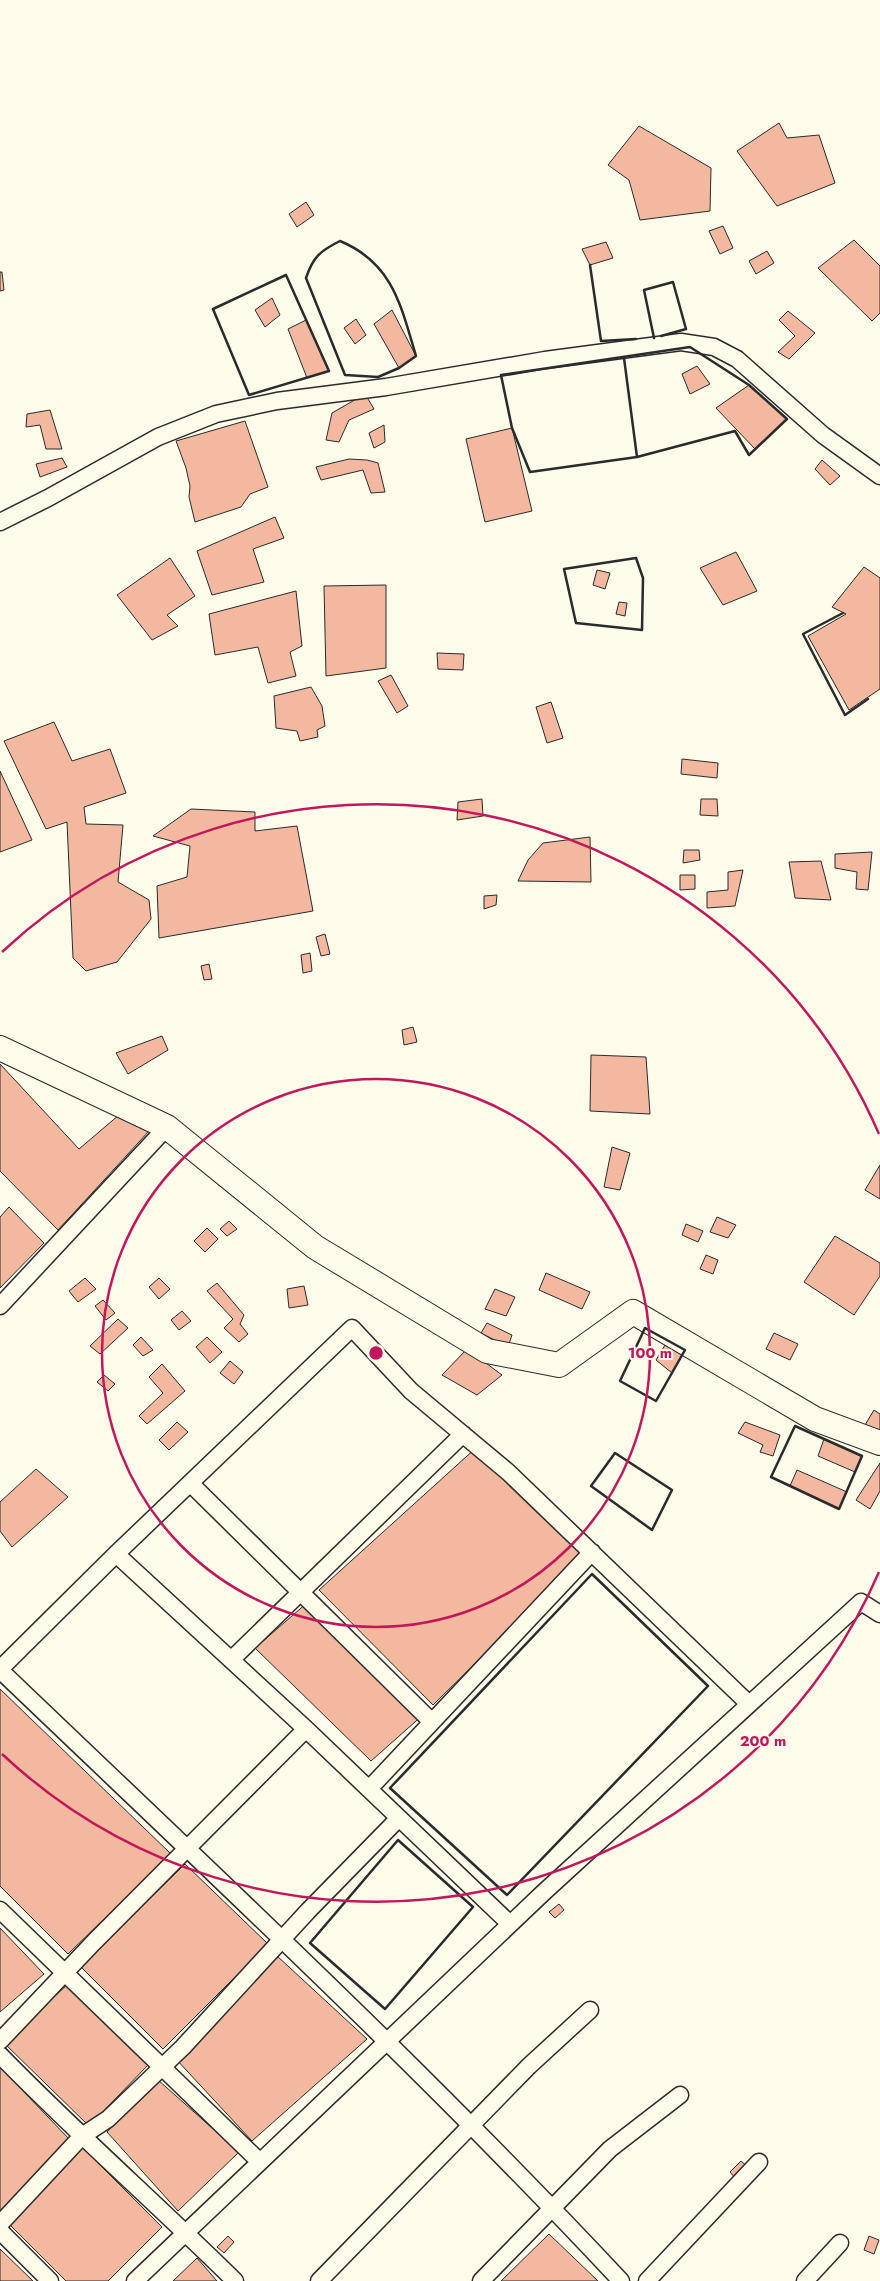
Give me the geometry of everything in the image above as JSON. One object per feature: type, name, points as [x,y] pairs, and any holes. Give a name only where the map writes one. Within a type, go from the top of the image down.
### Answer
[{"type":"street","points":[[0,522],[57,494],[158,437],[187,424],[224,412],[277,400],[386,387],[545,360],[681,342],[714,347],[736,359],[823,435],[880,476]]},
{"type":"street","points":[[0,1048],[167,1127],[315,1247],[487,1351],[559,1365],[633,1312],[815,1419],[880,1443]]},
{"type":"street","points":[[0,1306],[167,1127]]},
{"type":"street","points":[[621,2281],[553,2208],[387,2041],[0,1670],[116,1554],[352,1328],[411,1391],[508,1472],[749,1704]]},
{"type":"street","points":[[231,1660],[463,1434]]},
{"type":"street","points":[[190,1484],[432,1722]]},
{"type":"street","points":[[369,1789],[592,1552]]},
{"type":"street","points":[[116,1554],[306,1729],[510,1924]]},
{"type":"street","points":[[135,2281],[510,1924],[861,1602],[880,1614]]},
{"type":"street","points":[[0,2041],[65,1972],[306,1729]]},
{"type":"street","points":[[0,2224],[82,2136],[108,2119],[162,2067],[282,1941],[308,1911],[399,1818]]},
{"type":"street","points":[[0,1910],[260,2162]]},
{"type":"street","points":[[319,2281],[529,2066],[590,2010]]},
{"type":"street","points":[[0,2055],[54,2111],[235,2281]]},
{"type":"street","points":[[481,2281],[610,2149],[680,2095]]},
{"type":"street","points":[[647,2281],[759,2162]]},
{"type":"street","points":[[0,2231],[50,2281]]},
{"type":"street","points":[[805,2281],[840,2243]]},
{"type":"building","points":[[779,123],[787,138],[819,135],[835,183],[777,206],[737,151]]},
{"type":"building","points":[[639,126],[711,168],[710,211],[640,220],[629,180],[608,165]]},
{"type":"building","points":[[306,202],[314,215],[297,227],[289,214]]},
{"type":"building","points":[[723,226],[733,248],[720,254],[709,231]]},
{"type":"building","points":[[854,240],[880,266],[880,313],[872,321],[818,268]]},
{"type":"building","points":[[606,242],[613,258],[590,265],[582,249]]},
{"type":"building","points":[[767,251],[774,263],[756,274],[749,261]]},
{"type":"building","points":[[0,272],[2,272],[4,290],[0,291]]},
{"type":"building","points":[[272,298],[280,315],[265,327],[255,310]]},
{"type":"building","points":[[392,310],[416,356],[399,368],[374,324]]},
{"type":"building","points":[[788,311],[815,333],[789,359],[778,352],[795,336],[779,320]]},
{"type":"building","points":[[356,319],[366,335],[355,344],[344,328]]},
{"type":"building","points":[[306,320],[329,371],[307,378],[288,329]]},
{"type":"building","points":[[697,366],[710,384],[690,394],[682,374]]},
{"type":"building","points":[[749,385],[787,419],[755,449],[716,408]]},
{"type":"building","points":[[365,394],[374,409],[349,420],[339,442],[326,440],[332,413]]},
{"type":"building","points":[[50,410],[62,449],[46,449],[40,425],[26,427],[27,414]]},
{"type":"building","points":[[245,421],[268,487],[250,494],[241,507],[195,522],[189,497],[190,486],[186,468],[176,441]]},
{"type":"building","points":[[384,425],[385,442],[374,448],[369,433]]},
{"type":"building","points":[[512,428],[532,511],[485,522],[466,439]]},
{"type":"building","points":[[62,458],[67,467],[40,477],[36,464]]},
{"type":"building","points":[[349,459],[378,463],[385,492],[371,493],[363,470],[321,480],[316,467]]},
{"type":"building","points":[[822,460],[840,476],[830,485],[815,469]]},
{"type":"building","points":[[275,517],[284,538],[253,549],[264,582],[212,595],[197,551]]},
{"type":"building","points":[[736,552],[757,591],[723,605],[700,568]]},
{"type":"building","points":[[170,558],[195,596],[167,615],[178,626],[152,640],[117,595]]},
{"type":"building","points":[[864,567],[880,578],[880,689],[849,710],[808,636],[846,614],[832,607]]},
{"type":"building","points":[[597,570],[610,573],[605,589],[593,585]]},
{"type":"building","points":[[386,585],[386,668],[326,676],[324,586]]},
{"type":"building","points":[[296,591],[302,646],[290,652],[296,676],[268,683],[258,647],[215,655],[209,614]]},
{"type":"building","points":[[619,602],[627,603],[625,616],[616,614]]},
{"type":"building","points":[[437,653],[464,654],[463,670],[438,669]]},
{"type":"building","points":[[391,675],[408,706],[397,713],[378,681]]},
{"type":"building","points":[[311,687],[322,706],[325,726],[317,730],[318,737],[300,741],[297,731],[276,728],[274,696]]},
{"type":"building","points":[[551,702],[563,738],[547,743],[536,707]]},
{"type":"building","points":[[54,722],[72,761],[110,749],[126,793],[84,807],[86,824],[123,825],[118,882],[149,900],[151,919],[117,962],[86,971],[73,958],[67,822],[46,829],[4,741]]},
{"type":"building","points":[[682,759],[718,763],[717,778],[681,774]]},
{"type":"building","points":[[0,771],[32,840],[0,852]]},
{"type":"building","points":[[482,799],[483,816],[457,820],[458,802]]},
{"type":"building","points":[[701,799],[717,799],[718,816],[700,815]]},
{"type":"building","points":[[191,809],[255,812],[255,831],[297,826],[313,911],[159,938],[157,886],[187,877],[190,846],[153,836]]},
{"type":"building","points":[[590,837],[591,882],[518,881],[528,860],[543,843]]},
{"type":"building","points":[[684,850],[699,850],[700,860],[683,863]]},
{"type":"building","points":[[872,852],[868,890],[856,889],[857,872],[835,868],[835,854]]},
{"type":"building","points":[[821,861],[831,900],[795,898],[789,862]]},
{"type":"building","points":[[743,870],[735,906],[707,908],[707,892],[728,890],[728,872]]},
{"type":"building","points":[[680,875],[695,875],[695,889],[680,890]]},
{"type":"building","points":[[497,895],[496,905],[484,909],[484,896]]},
{"type":"building","points":[[325,934],[330,954],[321,956],[316,937]]},
{"type":"building","points":[[310,953],[312,971],[303,973],[301,955]]},
{"type":"building","points":[[209,964],[212,979],[204,980],[201,966]]},
{"type":"building","points":[[413,1027],[417,1042],[404,1045],[402,1030]]},
{"type":"building","points":[[162,1036],[168,1050],[128,1074],[116,1053]]},
{"type":"building","points":[[591,1055],[646,1057],[650,1114],[590,1111]]},
{"type":"building","points":[[0,1064],[79,1149],[126,1109],[150,1130],[58,1230],[0,1171]]},
{"type":"building","points":[[612,1147],[630,1153],[620,1190],[604,1187]]},
{"type":"building","points":[[880,1165],[880,1199],[865,1190]]},
{"type":"building","points":[[9,1207],[44,1243],[0,1288],[0,1217]]},
{"type":"building","points":[[717,1217],[736,1225],[728,1238],[710,1232]]},
{"type":"building","points":[[229,1221],[237,1229],[227,1236],[220,1229]]},
{"type":"building","points":[[686,1224],[703,1231],[698,1242],[682,1235]]},
{"type":"building","points":[[207,1228],[218,1239],[205,1252],[194,1241]]},
{"type":"building","points":[[835,1236],[880,1263],[880,1276],[854,1315],[804,1282]]},
{"type":"building","points":[[706,1255],[718,1260],[713,1274],[700,1269]]},
{"type":"building","points":[[546,1273],[590,1292],[582,1309],[539,1290]]},
{"type":"building","points":[[85,1278],[96,1289],[78,1302],[69,1291]]},
{"type":"building","points":[[159,1278],[170,1289],[159,1299],[149,1287]]},
{"type":"building","points":[[217,1283],[244,1315],[240,1324],[248,1334],[239,1342],[224,1328],[233,1319],[207,1291]]},
{"type":"building","points":[[304,1286],[308,1305],[289,1308],[287,1289]]},
{"type":"building","points":[[495,1289],[515,1297],[506,1316],[485,1309]]},
{"type":"building","points":[[103,1300],[115,1313],[106,1320],[95,1306]]},
{"type":"building","points":[[182,1311],[191,1321],[179,1330],[171,1320]]},
{"type":"building","points":[[118,1319],[128,1328],[100,1354],[90,1346]]},
{"type":"building","points":[[487,1323],[512,1335],[508,1347],[481,1333]]},
{"type":"building","points":[[774,1333],[798,1344],[790,1360],[766,1349]]},
{"type":"building","points":[[141,1337],[153,1350],[143,1356],[133,1345]]},
{"type":"building","points":[[207,1337],[222,1352],[210,1363],[196,1347]]},
{"type":"building","points":[[668,1340],[685,1350],[672,1373],[656,1360]]},
{"type":"building","points":[[467,1349],[502,1375],[477,1395],[442,1375]]},
{"type":"building","points":[[230,1361],[243,1372],[234,1384],[220,1373]]},
{"type":"building","points":[[162,1364],[185,1391],[147,1424],[139,1416],[163,1393],[149,1377]]},
{"type":"building","points":[[104,1375],[115,1384],[108,1391],[97,1382]]},
{"type":"building","points":[[874,1410],[880,1414],[880,1436],[865,1425]]},
{"type":"building","points":[[177,1422],[188,1432],[169,1450],[159,1440]]},
{"type":"building","points":[[745,1422],[780,1435],[773,1456],[760,1452],[763,1445],[738,1433]]},
{"type":"building","points":[[824,1439],[862,1456],[855,1472],[818,1456]]},
{"type":"building","points":[[477,1447],[586,1554],[433,1705],[319,1590]]},
{"type":"building","points":[[880,1463],[880,1491],[870,1509],[856,1500]]},
{"type":"building","points":[[36,1469],[68,1497],[12,1547],[0,1531],[0,1502]]},
{"type":"building","points":[[797,1470],[847,1492],[839,1509],[790,1486]]},
{"type":"building","points":[[308,1602],[424,1714],[371,1761],[255,1648]]},
{"type":"building","points":[[0,1689],[171,1854],[68,1954],[0,1886]]},
{"type":"building","points":[[185,1864],[268,1944],[163,2049],[80,1966]]},
{"type":"building","points":[[559,1904],[564,1910],[555,1918],[549,1912]]},
{"type":"building","points":[[0,1928],[44,1974],[0,2012]]},
{"type":"building","points":[[276,1955],[367,2039],[252,2141],[175,2058]]},
{"type":"building","points":[[68,1984],[148,2065],[89,2126],[4,2043]]},
{"type":"building","points":[[0,2067],[71,2141],[0,2216]]},
{"type":"building","points":[[157,2079],[239,2152],[178,2211],[107,2132]]},
{"type":"building","points":[[82,2147],[162,2227],[108,2281],[66,2281],[7,2222]]},
{"type":"building","points":[[741,2161],[749,2168],[737,2180],[730,2172]]},
{"type":"building","points":[[549,2234],[598,2281],[501,2281]]},
{"type":"building","points":[[228,2236],[234,2242],[224,2253],[217,2247]]},
{"type":"building","points":[[869,2236],[879,2240],[874,2254],[864,2250]]},
{"type":"building","points":[[0,2249],[33,2281],[0,2281]]},
{"type":"building","points":[[197,2258],[217,2281],[173,2281]]},
{"type":"wall","points":[[340,241],[358,250],[372,261],[383,274],[399,303],[416,356],[399,368],[378,377],[345,375],[306,278],[311,265],[318,255],[340,241]]},
{"type":"wall","points":[[590,265],[601,341],[636,339]]},
{"type":"wall","points":[[286,275],[329,371],[249,395],[213,309],[286,275]]},
{"type":"wall","points":[[654,338],[644,290],[673,282],[686,329],[661,336]]},
{"type":"wall","points":[[690,347],[749,385],[787,419],[749,455],[735,431],[637,457],[530,472],[512,428],[501,375],[690,347]]},
{"type":"wall","points":[[624,358],[637,457]]},
{"type":"wall","points":[[636,558],[643,578],[642,630],[576,623],[564,569],[636,558]]},
{"type":"wall","points":[[843,613],[803,634],[845,715],[868,699]]},
{"type":"wall","points":[[645,1328],[685,1350],[656,1401],[620,1381],[645,1328]]},
{"type":"wall","points":[[795,1426],[862,1456],[839,1509],[771,1477],[795,1426]]},
{"type":"wall","points":[[615,1453],[672,1490],[652,1530],[591,1486],[615,1453]]},
{"type":"wall","points":[[592,1574],[708,1686],[507,1895],[390,1788],[592,1574]]},
{"type":"wall","points":[[398,1840],[473,1907],[385,2009],[310,1943],[398,1840]]}]
